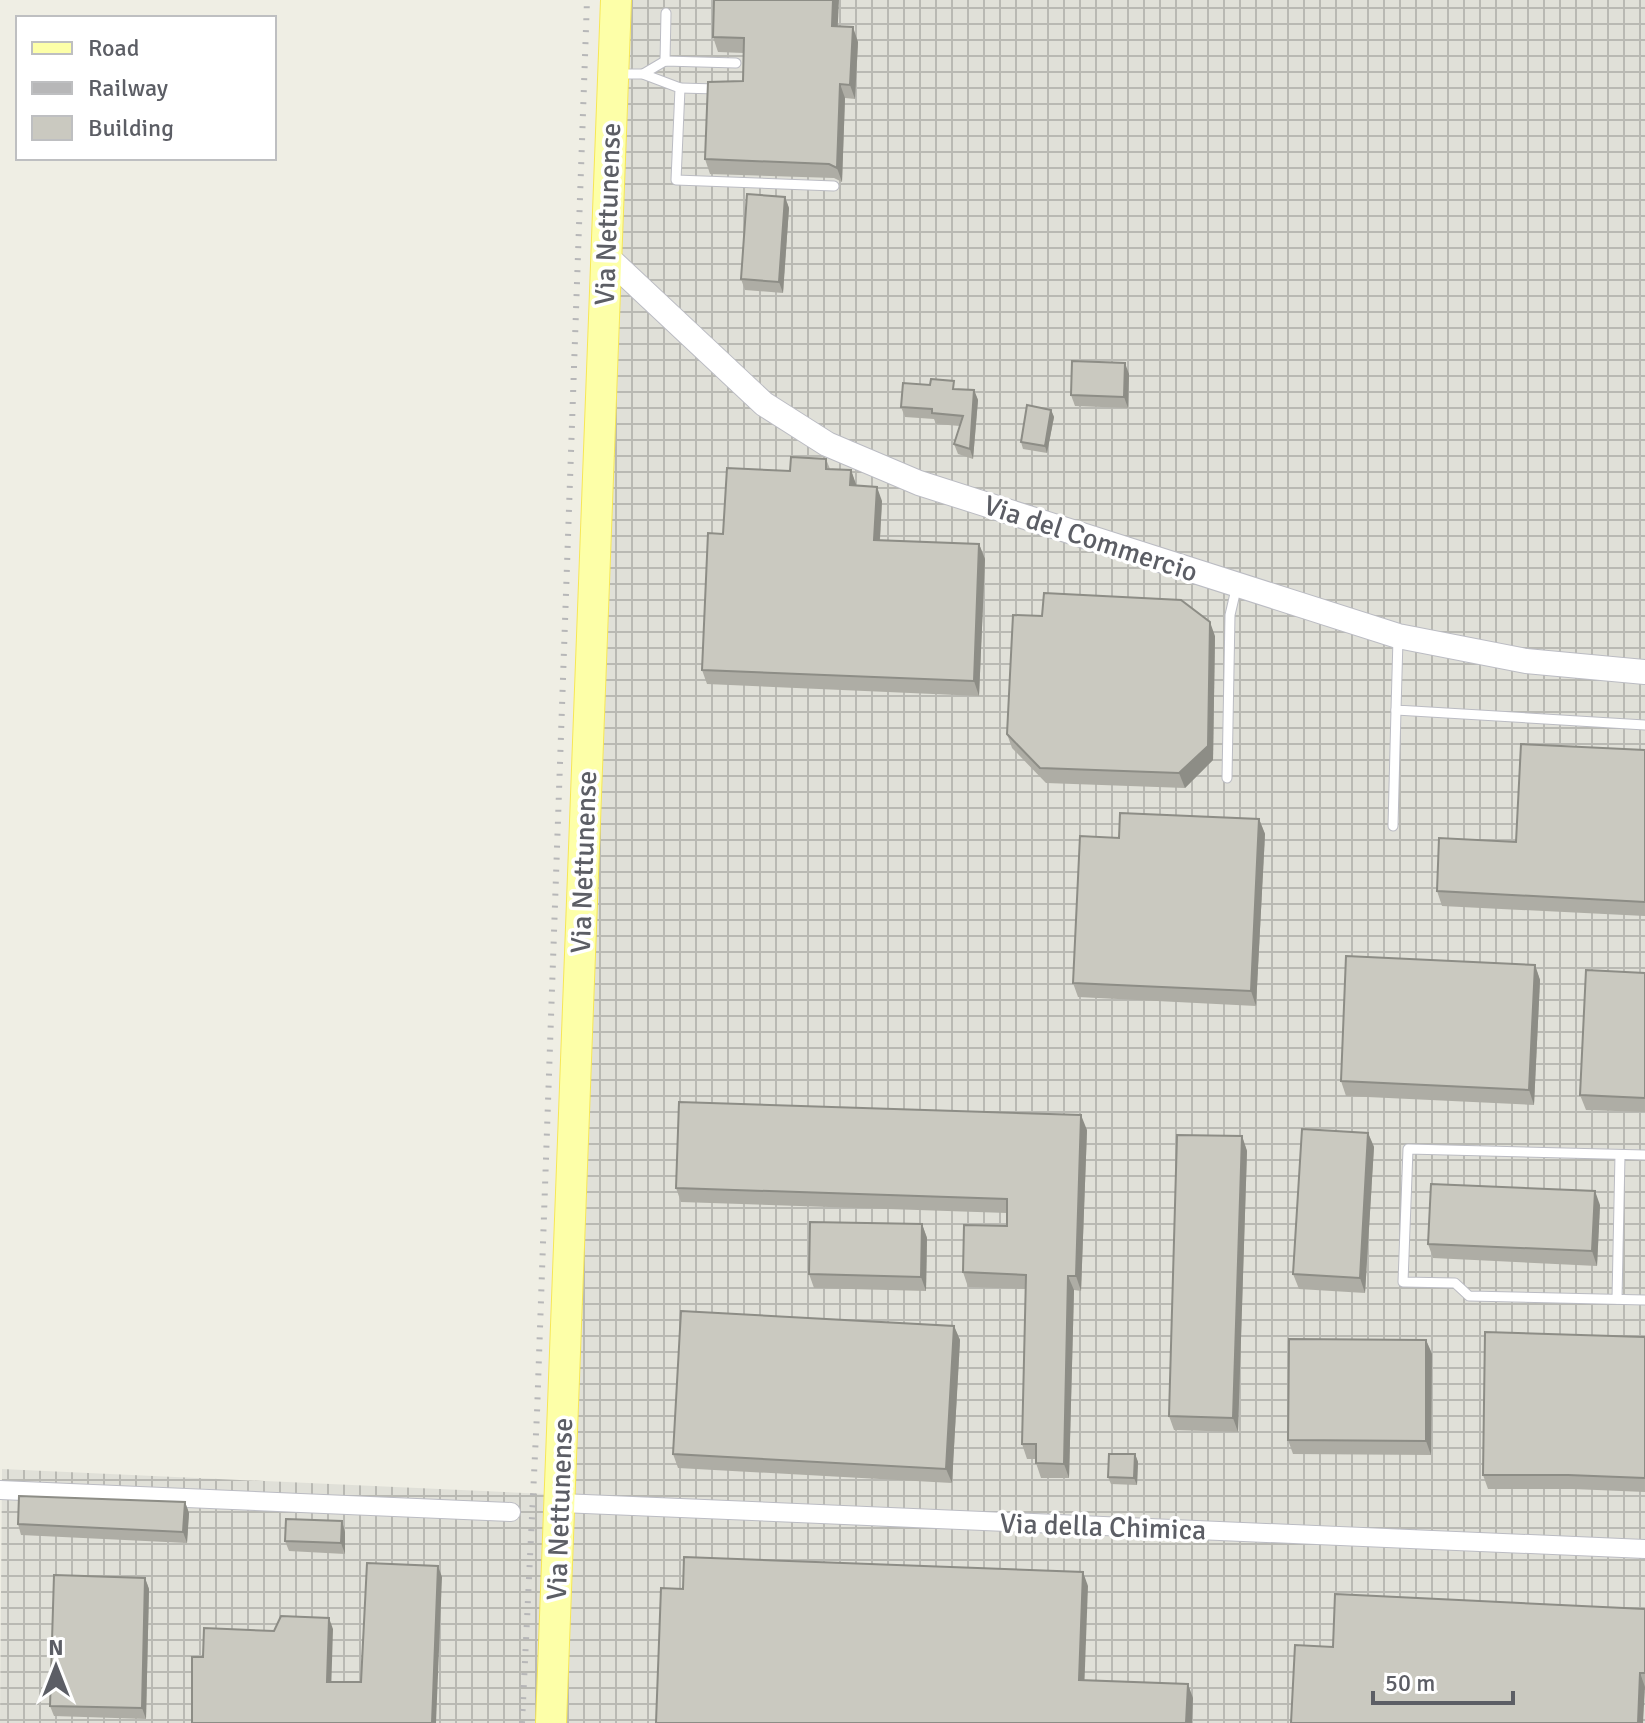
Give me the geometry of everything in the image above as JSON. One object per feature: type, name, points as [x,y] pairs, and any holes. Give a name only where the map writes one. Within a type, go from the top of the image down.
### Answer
[{"type":"main road","name":"Via Nettunense","points":[[551,1723],[616,0]]},
{"type":"street","name":"Via del Commercio","points":[[605,255],[747,390],[784,418],[827,444],[919,483],[1398,636],[1526,661],[1645,672]]},
{"type":"street","points":[[0,1490],[511,1512]]},
{"type":"street","name":"Via della Chimica","points":[[561,1503],[1645,1549]]},
{"type":"lane","points":[[665,61],[666,13]]},
{"type":"lane","points":[[643,74],[665,61],[736,63]]},
{"type":"lane","points":[[613,73],[643,74],[680,88],[731,89]]},
{"type":"lane","points":[[680,88],[676,180],[834,186]]},
{"type":"lane","points":[[1227,778],[1230,615],[1237,585]]},
{"type":"lane","points":[[1393,826],[1398,636]]},
{"type":"lane","points":[[1396,710],[1645,725]]},
{"type":"lane","points":[[1645,1155],[1408,1149],[1403,1282],[1455,1283],[1469,1296],[1645,1300]]},
{"type":"lane","points":[[1617,1299],[1620,1155]]},
{"type":"shaded area","points":[[604,0],[1645,0],[1645,1723],[0,1723],[2,1469],[546,1494]]},
{"type":"building","points":[[714,0],[833,0],[832,26],[853,27],[850,85],[840,84],[837,168],[829,164],[705,159],[708,82],[743,81],[744,38],[713,37]]},
{"type":"building","points":[[747,194],[785,197],[779,282],[741,279]]},
{"type":"building","points":[[1072,361],[1125,363],[1124,397],[1071,395]]},
{"type":"building","points":[[931,379],[954,381],[953,389],[974,390],[970,449],[954,444],[963,416],[932,413],[932,409],[901,407],[903,383],[930,385]]},
{"type":"building","points":[[1027,405],[1051,410],[1045,446],[1021,442]]},
{"type":"building","points":[[791,457],[826,459],[826,469],[851,470],[850,485],[877,487],[874,540],[979,544],[974,681],[702,670],[708,533],[723,534],[727,468],[790,471]]},
{"type":"building","points":[[1044,593],[1181,600],[1210,622],[1208,746],[1179,773],[1040,768],[1007,734],[1013,615],[1042,616]]},
{"type":"building","points":[[1521,744],[1645,750],[1645,902],[1437,891],[1439,838],[1516,842]]},
{"type":"building","points":[[1120,813],[1259,819],[1251,991],[1073,983],[1080,836],[1119,838]]},
{"type":"building","points":[[1346,956],[1535,965],[1529,1090],[1341,1081]]},
{"type":"building","points":[[1586,970],[1645,973],[1645,1098],[1580,1095]]},
{"type":"building","points":[[679,1102],[1081,1115],[1076,1276],[1068,1276],[1064,1464],[1036,1463],[1036,1444],[1022,1444],[1026,1275],[963,1272],[964,1225],[1007,1226],[1007,1199],[676,1188]]},
{"type":"building","points":[[1302,1129],[1368,1133],[1360,1278],[1293,1274]]},
{"type":"building","points":[[1177,1135],[1242,1136],[1233,1418],[1169,1416]]},
{"type":"building","points":[[1431,1184],[1595,1191],[1592,1251],[1428,1244]]},
{"type":"building","points":[[810,1222],[922,1224],[921,1277],[809,1274]]},
{"type":"building","points":[[681,1311],[954,1326],[946,1469],[673,1454]]},
{"type":"building","points":[[1485,1332],[1645,1337],[1645,1478],[1483,1475]]},
{"type":"building","points":[[1289,1339],[1426,1340],[1426,1441],[1288,1440]]},
{"type":"building","points":[[1109,1454],[1135,1454],[1134,1478],[1108,1477]]},
{"type":"building","points":[[19,1496],[185,1502],[183,1532],[18,1524]]},
{"type":"building","points":[[286,1519],[342,1521],[341,1543],[285,1541]]},
{"type":"building","points":[[684,1557],[1083,1572],[1079,1680],[1188,1684],[1186,1723],[656,1723],[661,1588],[683,1589]]},
{"type":"building","points":[[367,1563],[438,1566],[432,1723],[192,1723],[192,1657],[203,1657],[204,1628],[274,1631],[281,1616],[329,1618],[327,1682],[361,1682]]},
{"type":"building","points":[[54,1575],[145,1578],[142,1708],[50,1706]]},
{"type":"building","points":[[1335,1594],[1645,1609],[1645,1673],[1640,1673],[1638,1723],[1291,1723],[1295,1645],[1333,1647]]},
{"type":"railway","points":[[522,1723],[537,1413],[587,0]]}]
